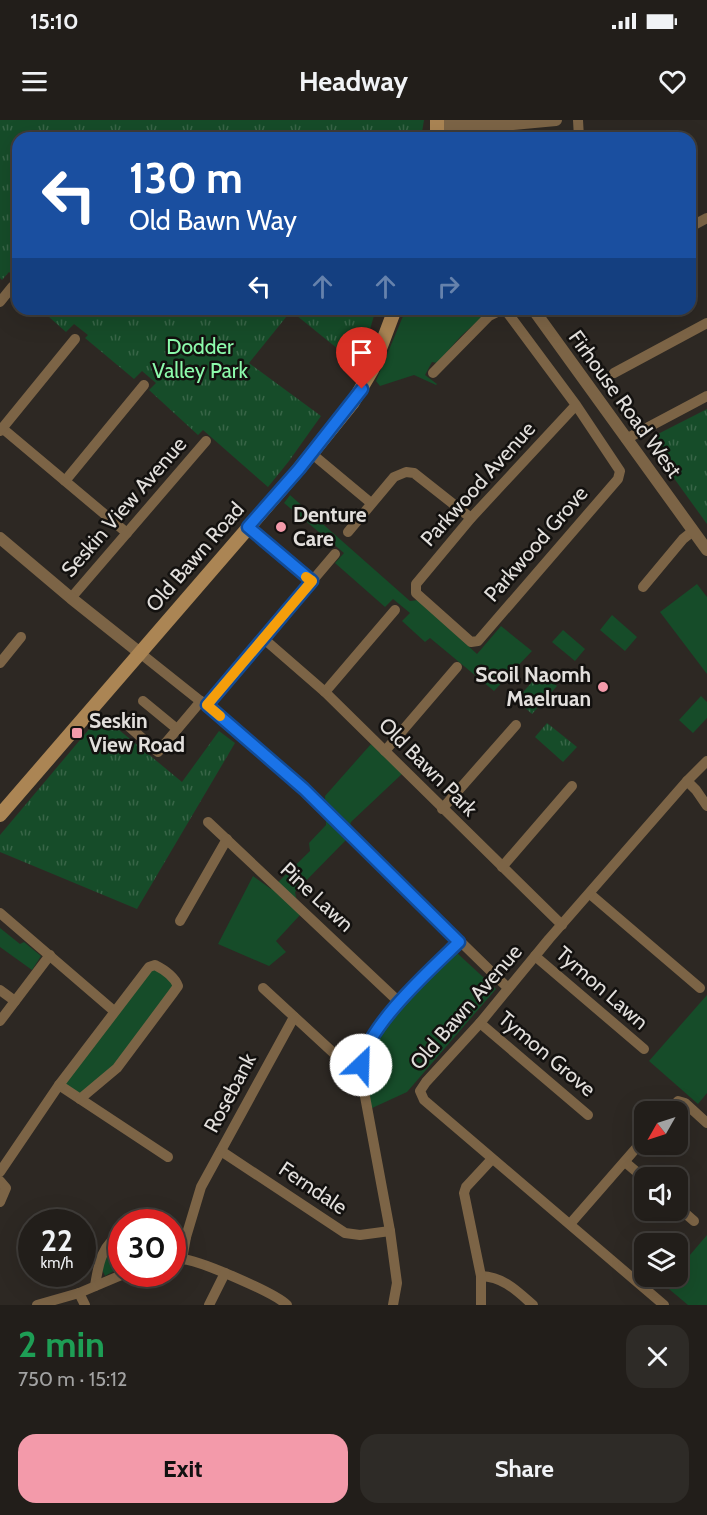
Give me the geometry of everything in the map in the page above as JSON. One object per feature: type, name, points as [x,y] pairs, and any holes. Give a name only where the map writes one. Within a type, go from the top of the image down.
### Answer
[{"type":"main road","name":"Old Bawn Road","points":[[0,815],[248,527],[359,394],[372,370],[393,315]]},
{"type":"street","points":[[437,128],[556,120]]},
{"type":"street","points":[[0,302],[12,287]]},
{"type":"street","name":"Parkwood Grove","points":[[432,373],[491,315]]},
{"type":"street","name":"Parkwood Grove","points":[[416,593],[471,642],[478,641],[618,479],[620,471],[616,463],[509,315]]},
{"type":"street","name":"Firhouse Road West","points":[[537,315],[707,550]]},
{"type":"street","points":[[614,373],[707,323]]},
{"type":"street","points":[[75,339],[1,429],[127,533]]},
{"type":"street","points":[[65,481],[144,385]]},
{"type":"street","points":[[626,439],[707,396]]},
{"type":"street","name":"Parkwood Avenue","points":[[416,593],[416,584],[471,518],[576,405]]},
{"type":"street","name":"Seskin View Avenue","points":[[71,598],[206,441]]},
{"type":"street","points":[[311,453],[371,503]]},
{"type":"street","points":[[348,532],[394,477],[406,472],[414,473],[471,518]]},
{"type":"street","points":[[248,527],[312,581]]},
{"type":"street","points":[[643,587],[683,539],[693,531]]},
{"type":"street","points":[[0,538],[71,598],[204,703],[304,789],[508,988]]},
{"type":"street","points":[[126,724],[158,752],[177,729],[264,639],[335,554]]},
{"type":"street","points":[[325,692],[395,610]]},
{"type":"street","points":[[0,663],[21,637]]},
{"type":"street","name":"Old Bawn Park","points":[[264,639],[325,692],[562,925]]},
{"type":"street","points":[[385,751],[457,666]]},
{"type":"street","points":[[143,700],[177,729]]},
{"type":"street","points":[[442,809],[516,725]]},
{"type":"street","name":"Old Bawn Avenue","points":[[662,1304],[424,1100],[420,1091],[687,781],[707,761]]},
{"type":"street","points":[[687,781],[707,806]]},
{"type":"street","points":[[502,867],[572,786]]},
{"type":"street","name":"Pine Lawn","points":[[208,822],[399,1002]]},
{"type":"street","points":[[180,921],[227,839]]},
{"type":"street","points":[[590,894],[700,988]]},
{"type":"street","points":[[0,913],[114,1011]]},
{"type":"street","points":[[393,1305],[397,1283],[361,1065],[374,1036],[399,1002],[459,942]]},
{"type":"street","points":[[0,1021],[50,956]]},
{"type":"street","name":"Tymon Lawn","points":[[535,956],[644,1049]]},
{"type":"street","points":[[0,1172],[59,1085],[149,967],[155,965],[165,971],[176,980],[178,986],[174,993],[117,1068],[80,1099]]},
{"type":"street","points":[[263,988],[344,1062],[361,1065]]},
{"type":"street","points":[[0,990],[15,1001]]},
{"type":"street","name":"Rosebank","points":[[186,1237],[201,1187],[294,1017]]},
{"type":"street","name":"Tymon Grove","points":[[480,1023],[588,1114]]},
{"type":"street","points":[[59,1085],[168,1157]]},
{"type":"street","points":[[688,1106],[707,1123]]},
{"type":"street","name":"Ferndale","points":[[221,1151],[345,1233],[360,1235],[390,1231]]},
{"type":"street","points":[[570,1224],[634,1151]]},
{"type":"street","points":[[481,1305],[481,1276],[464,1193],[466,1187],[492,1159]]},
{"type":"street","points":[[625,1162],[634,1170]]},
{"type":"street","points":[[0,1181],[6,1188],[0,1202]]},
{"type":"street","points":[[688,1216],[694,1221]]},
{"type":"street","points":[[96,1281],[101,1256],[108,1245]]},
{"type":"street","points":[[186,1262],[225,1273],[271,1293],[287,1305]]},
{"type":"street","points":[[209,1305],[225,1273]]},
{"type":"street","points":[[481,1276],[493,1276],[510,1285],[533,1305]]},
{"type":"street","points":[[37,1305],[93,1287]]},
{"type":"street","points":[[79,1293],[85,1305]]},
{"type":"green space","points":[[0,120],[424,120],[422,132],[12,132],[12,275],[9,272],[2,280],[0,278]]},
{"type":"green space","name":"Dodder Valley Park","points":[[47,315],[288,315],[249,363],[321,416],[268,487],[203,430],[198,435],[149,390],[156,383],[142,371],[134,379],[85,338],[88,335],[74,324],[66,332]]},
{"type":"green space","name":"Dodder Valley Park","points":[[296,315],[374,315],[359,366]]},
{"type":"green space","points":[[404,315],[484,315],[461,336],[437,363],[432,362],[425,375],[436,385],[414,375],[380,386],[376,381]]},
{"type":"green space","points":[[707,409],[707,524],[650,445],[654,436]]},
{"type":"green space","points":[[290,495],[410,601],[418,600],[477,654],[501,626],[532,651],[494,691],[430,638],[425,642],[402,621],[410,613],[393,599],[385,607],[335,563],[344,553],[284,503]]},
{"type":"green space","points":[[697,584],[707,597],[707,674],[660,612]]},
{"type":"green space","points":[[612,615],[637,637],[625,651],[600,630]]},
{"type":"green space","points":[[563,630],[585,649],[575,661],[552,642]]},
{"type":"green space","points":[[541,672],[557,686],[532,714],[516,700]]},
{"type":"green space","points":[[701,696],[707,702],[707,718],[693,733],[679,720]]},
{"type":"green space","points":[[101,715],[182,782],[219,731],[235,743],[137,909],[0,852],[0,835]]},
{"type":"green space","points":[[547,723],[577,747],[563,762],[535,737]]},
{"type":"green space","points":[[371,744],[403,773],[351,822],[346,840],[295,892],[300,915],[276,941],[286,952],[269,966],[218,944],[253,876],[271,889],[310,851],[309,843],[326,825],[325,796]]},
{"type":"green space","points":[[0,928],[20,944],[24,942],[41,956],[32,970],[0,947]]},
{"type":"green space","points":[[456,952],[496,989],[407,1092],[370,1109],[364,1062],[390,1019]]},
{"type":"green space","points":[[155,965],[178,986],[117,1068],[80,1099],[59,1085]]},
{"type":"green space","points":[[707,995],[707,1093],[698,1104],[649,1061]]},
{"type":"green space","points":[[707,1235],[707,1305],[688,1305],[667,1287],[688,1287],[688,1257]]},
{"type":"green space","points":[[108,1250],[108,1274],[105,1276],[101,1267]]},
{"type":"slow traffic","points":[[220,716],[207,705],[312,581],[306,577]]},
{"type":"place","name":"Denture Care","points":[[281,527]]},
{"type":"place","name":"Scoil Naomh Maelruan","points":[[603,687]]},
{"type":"place","name":"Seskin View Road","points":[[77,733]]},
{"type":"route","points":[[361,1065],[374,1036],[399,1002],[459,942],[304,789],[207,705],[312,581],[248,527],[299,469],[362,389]]}]
